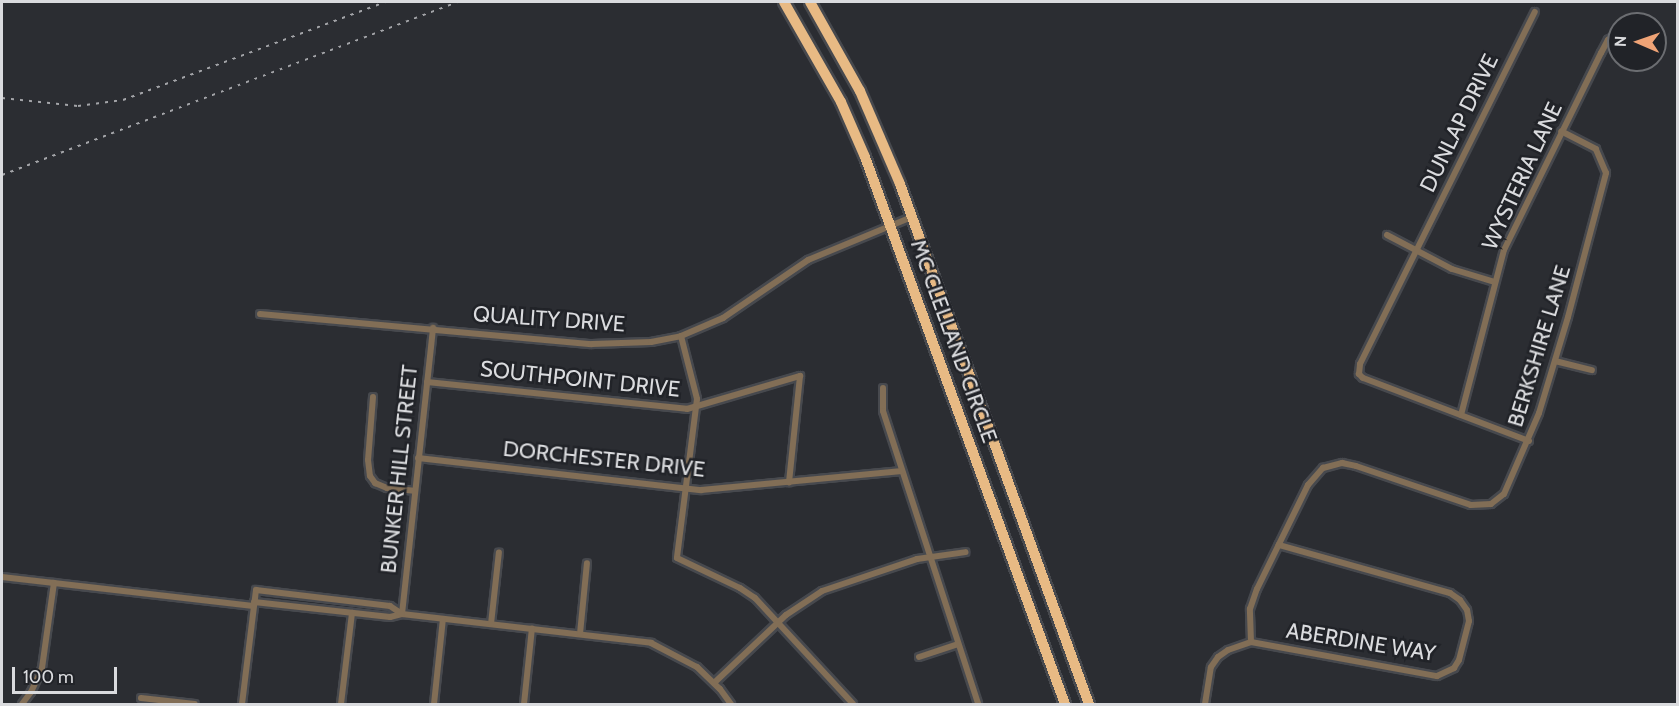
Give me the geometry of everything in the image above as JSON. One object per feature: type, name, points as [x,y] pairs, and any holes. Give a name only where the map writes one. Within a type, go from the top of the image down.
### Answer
[{"type":"highway","name":"MC CLELLAND CIRCLE","points":[[784,2],[841,102],[891,225],[1065,705]]},
{"type":"highway","name":"MC CLELLAND CIRCLE","points":[[810,2],[860,92],[912,218],[1089,705]]},
{"type":"street","name":"DUNLAP DRIVE","points":[[1461,415],[1363,378],[1359,374],[1360,364],[1535,12]]},
{"type":"street","name":"WYSTERIA LANE","points":[[1461,415],[1504,250],[1607,42]]},
{"type":"street","name":"BERKSHIRE LANE","points":[[1251,642],[1252,603],[1312,478],[1329,465],[1342,463],[1356,466],[1464,503],[1485,505],[1496,501],[1504,494],[1517,460],[1529,441],[1555,361],[1606,173],[1596,149],[1561,131]]},
{"type":"street","name":"QUALITY DRIVE","points":[[260,314],[433,328],[592,345],[616,345],[681,336],[741,308],[808,261],[912,218]]},
{"type":"street","points":[[1387,235],[1452,269],[1496,282]]},
{"type":"street","name":"BUNKER HILL STREET","points":[[402,614],[433,328]]},
{"type":"street","points":[[681,336],[697,391],[677,558],[740,588],[755,598],[853,705]]},
{"type":"street","points":[[1555,361],[1592,370]]},
{"type":"street","name":"SOUTHPOINT DRIVE","points":[[427,382],[687,409],[800,376],[789,482]]},
{"type":"street","points":[[883,388],[883,411],[978,705]]},
{"type":"street","points":[[374,397],[368,460],[370,476],[380,486],[414,491]]},
{"type":"street","points":[[1461,415],[1529,441]]},
{"type":"street","name":"DORCHESTER DRIVE","points":[[418,458],[701,490],[902,471]]},
{"type":"street","name":"ABERDINE WAY","points":[[1251,642],[1437,676],[1454,668],[1466,642],[1469,621],[1467,610],[1460,600],[1450,593],[1279,545]]},
{"type":"street","points":[[491,624],[499,552]]},
{"type":"street","points":[[714,683],[777,623],[822,591],[917,559],[966,552]]},
{"type":"street","points":[[580,634],[587,563]]},
{"type":"street","points":[[2,577],[390,617],[402,614],[651,643],[684,658],[714,683],[731,705]]},
{"type":"street","points":[[22,705],[42,668],[48,643],[54,583]]},
{"type":"street","points":[[242,705],[256,590],[390,606],[402,614]]},
{"type":"street","points":[[341,705],[352,613]]},
{"type":"street","points":[[434,705],[443,619]]},
{"type":"street","points":[[524,705],[532,628]]},
{"type":"street","points":[[1205,705],[1211,667],[1218,657],[1228,650],[1251,642]]},
{"type":"street","points":[[919,657],[958,644]]},
{"type":"street","points":[[141,698],[195,705]]},
{"type":"railway","points":[[2,98],[78,106],[123,100],[385,2]]},
{"type":"railway","points":[[2,175],[457,2]]}]
